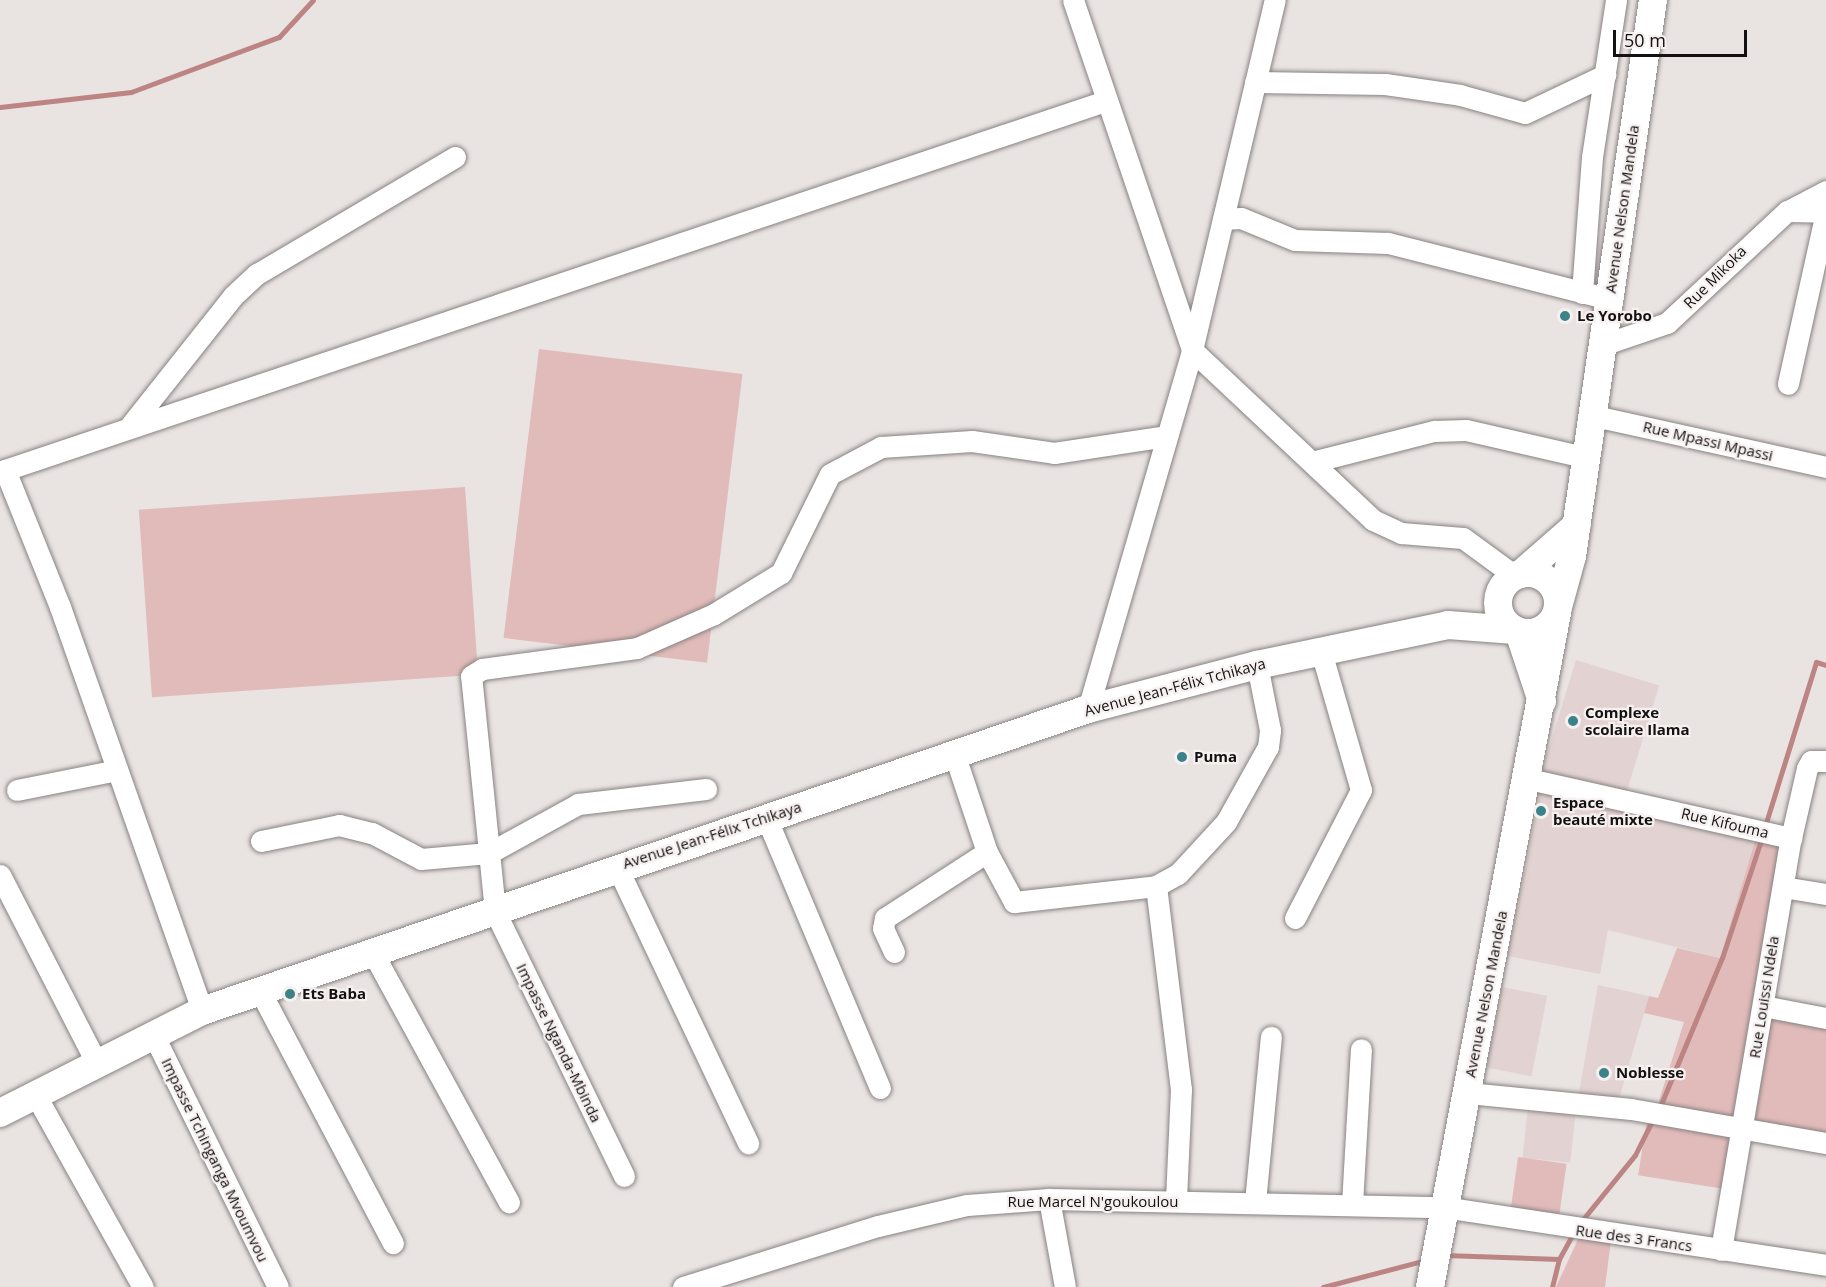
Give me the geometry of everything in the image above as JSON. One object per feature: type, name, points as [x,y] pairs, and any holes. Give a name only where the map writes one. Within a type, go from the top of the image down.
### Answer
[{"type":"street","points":[[1073,0],[1105,101],[1192,350],[1389,531],[1463,538],[1513,578],[1548,580],[1557,610],[1545,628],[1517,631]]},
{"type":"street","points":[[1088,709],[1192,350],[1275,0]]},
{"type":"street","points":[[1223,219],[1241,218],[1295,240],[1388,243],[1596,296],[1587,200],[1616,0]]},
{"type":"street","name":"Avenue Nelson Mandela","points":[[1430,1287],[1443,1207],[1468,1093],[1529,779],[1557,610],[1577,525],[1584,457],[1602,345],[1596,296],[1653,0]]},
{"type":"street","points":[[1255,82],[1385,84],[1460,95],[1525,113],[1605,75]]},
{"type":"street","points":[[202,1011],[117,770],[3,471],[130,426],[1105,101]]},
{"type":"street","points":[[130,426],[233,296],[257,274],[455,157]]},
{"type":"street","name":"Rue Mikoka","points":[[1602,345],[1667,323],[1787,212],[1826,191]]},
{"type":"street","points":[[1787,212],[1826,212],[1788,384]]},
{"type":"street","name":"Rue Mpassi Mpassi","points":[[1590,415],[1826,467]]},
{"type":"street","points":[[1312,462],[1434,431],[1466,430],[1584,457]]},
{"type":"street","points":[[495,911],[468,685],[482,669],[637,648],[714,614],[782,573],[830,474],[881,447],[972,441],[1054,453],[1166,436]]},
{"type":"street","name":"Avenue Jean-Félix Tchikaya","points":[[1448,625],[1513,578],[1577,525]]},
{"type":"street","points":[[1513,578],[1501,615],[1517,631],[1542,701]]},
{"type":"street","name":"Avenue Jean-Félix Tchikaya","points":[[0,1113],[95,1060],[202,1011],[617,867],[1088,709],[1257,665],[1448,625],[1517,631]]},
{"type":"street","points":[[1295,918],[1361,790],[1321,651]]},
{"type":"street","points":[[954,753],[987,852],[1014,902],[1156,886],[1178,873],[1226,822],[1268,747],[1270,730],[1257,665]]},
{"type":"street","name":"Rue Louissi Ndela","points":[[1721,1250],[1791,838],[1807,768],[1811,761],[1826,761]]},
{"type":"street","points":[[17,790],[117,770]]},
{"type":"street","name":"Rue Kifouma","points":[[1529,779],[1791,838]]},
{"type":"street","points":[[261,841],[339,825],[372,833],[421,859],[489,853],[578,804],[706,789]]},
{"type":"street","points":[[766,817],[880,1088]]},
{"type":"street","points":[[894,952],[883,928],[885,918],[987,852]]},
{"type":"street","points":[[617,867],[748,1143]]},
{"type":"street","points":[[0,875],[95,1060]]},
{"type":"street","points":[[1156,886],[1181,1089],[1176,1201]]},
{"type":"street","points":[[1783,887],[1826,894]]},
{"type":"street","name":"Impasse Nganda-Mbinda","points":[[495,911],[624,1176]]},
{"type":"street","points":[[374,953],[509,1202]]},
{"type":"street","points":[[260,991],[393,1243]]},
{"type":"street","points":[[1763,1006],[1826,1018]]},
{"type":"street","name":"Impasse Tchinganga Mvoumvou","points":[[152,1032],[278,1287]]},
{"type":"street","points":[[1255,1202],[1271,1037]]},
{"type":"street","points":[[1352,1204],[1361,1049]]},
{"type":"street","points":[[1468,1093],[1631,1109],[1826,1143]]},
{"type":"street","points":[[36,1094],[143,1287]]},
{"type":"street","points":[[1049,1199],[1065,1287]]},
{"type":"street","name":"Rue Marcel N'goukoulou","points":[[690,1286],[956,1207],[1049,1199],[1443,1207]]},
{"type":"street","name":"Rue des 3 Francs","points":[[1443,1207],[1826,1265]]},
{"type":"shaded area","points":[[539,349],[742,374],[707,663],[504,638]]},
{"type":"shaded area","points":[[465,487],[478,675],[152,697],[139,510]]},
{"type":"shaded area","points":[[1576,660],[1659,685],[1625,798],[1542,773]]},
{"type":"shaded area","points":[[1541,790],[1757,834],[1720,958],[1608,930],[1600,974],[1508,956]]},
{"type":"shaded area","points":[[1757,834],[1783,840],[1734,1120],[1657,1107],[1684,1022],[1644,1013],[1649,996],[1658,998],[1677,948],[1720,958]]},
{"type":"shaded area","points":[[1598,985],[1649,996],[1618,1102],[1578,1098]]},
{"type":"shaded area","points":[[1502,987],[1547,996],[1532,1076],[1486,1067]]},
{"type":"shaded area","points":[[1771,1014],[1826,1025],[1826,1136],[1752,1124]]},
{"type":"shaded area","points":[[1528,1106],[1576,1111],[1570,1163],[1523,1158]]},
{"type":"shaded area","points":[[1647,1119],[1732,1132],[1723,1189],[1638,1175]]},
{"type":"shaded area","points":[[1518,1157],[1567,1164],[1559,1218],[1510,1211]]},
{"type":"shaded area","points":[[1580,1235],[1611,1240],[1605,1287],[1556,1287]]},
{"type":"waterway","points":[[0,107],[131,92],[279,37],[313,0]]},
{"type":"waterway","points":[[1764,829],[1816,662],[1826,665]]},
{"type":"waterway","points":[[1659,1109],[1722,958],[1762,837]]},
{"type":"waterway","points":[[1579,1224],[1635,1155],[1654,1117]]},
{"type":"waterway","points":[[1552,1287],[1559,1259],[1574,1232]]},
{"type":"waterway","points":[[1444,1255],[1559,1259]]},
{"type":"waterway","points":[[1323,1287],[1426,1260]]},
{"type":"place","name":"Le Yorobo","points":[[1565,316]]},
{"type":"place","name":"Complexe scolaire Ilama","points":[[1573,721]]},
{"type":"place","name":"Puma","points":[[1182,757]]},
{"type":"place","name":"Espace beauté mixte","points":[[1541,811]]},
{"type":"place","name":"Ets Baba","points":[[290,994]]},
{"type":"place","name":"Noblesse","points":[[1604,1073]]}]
